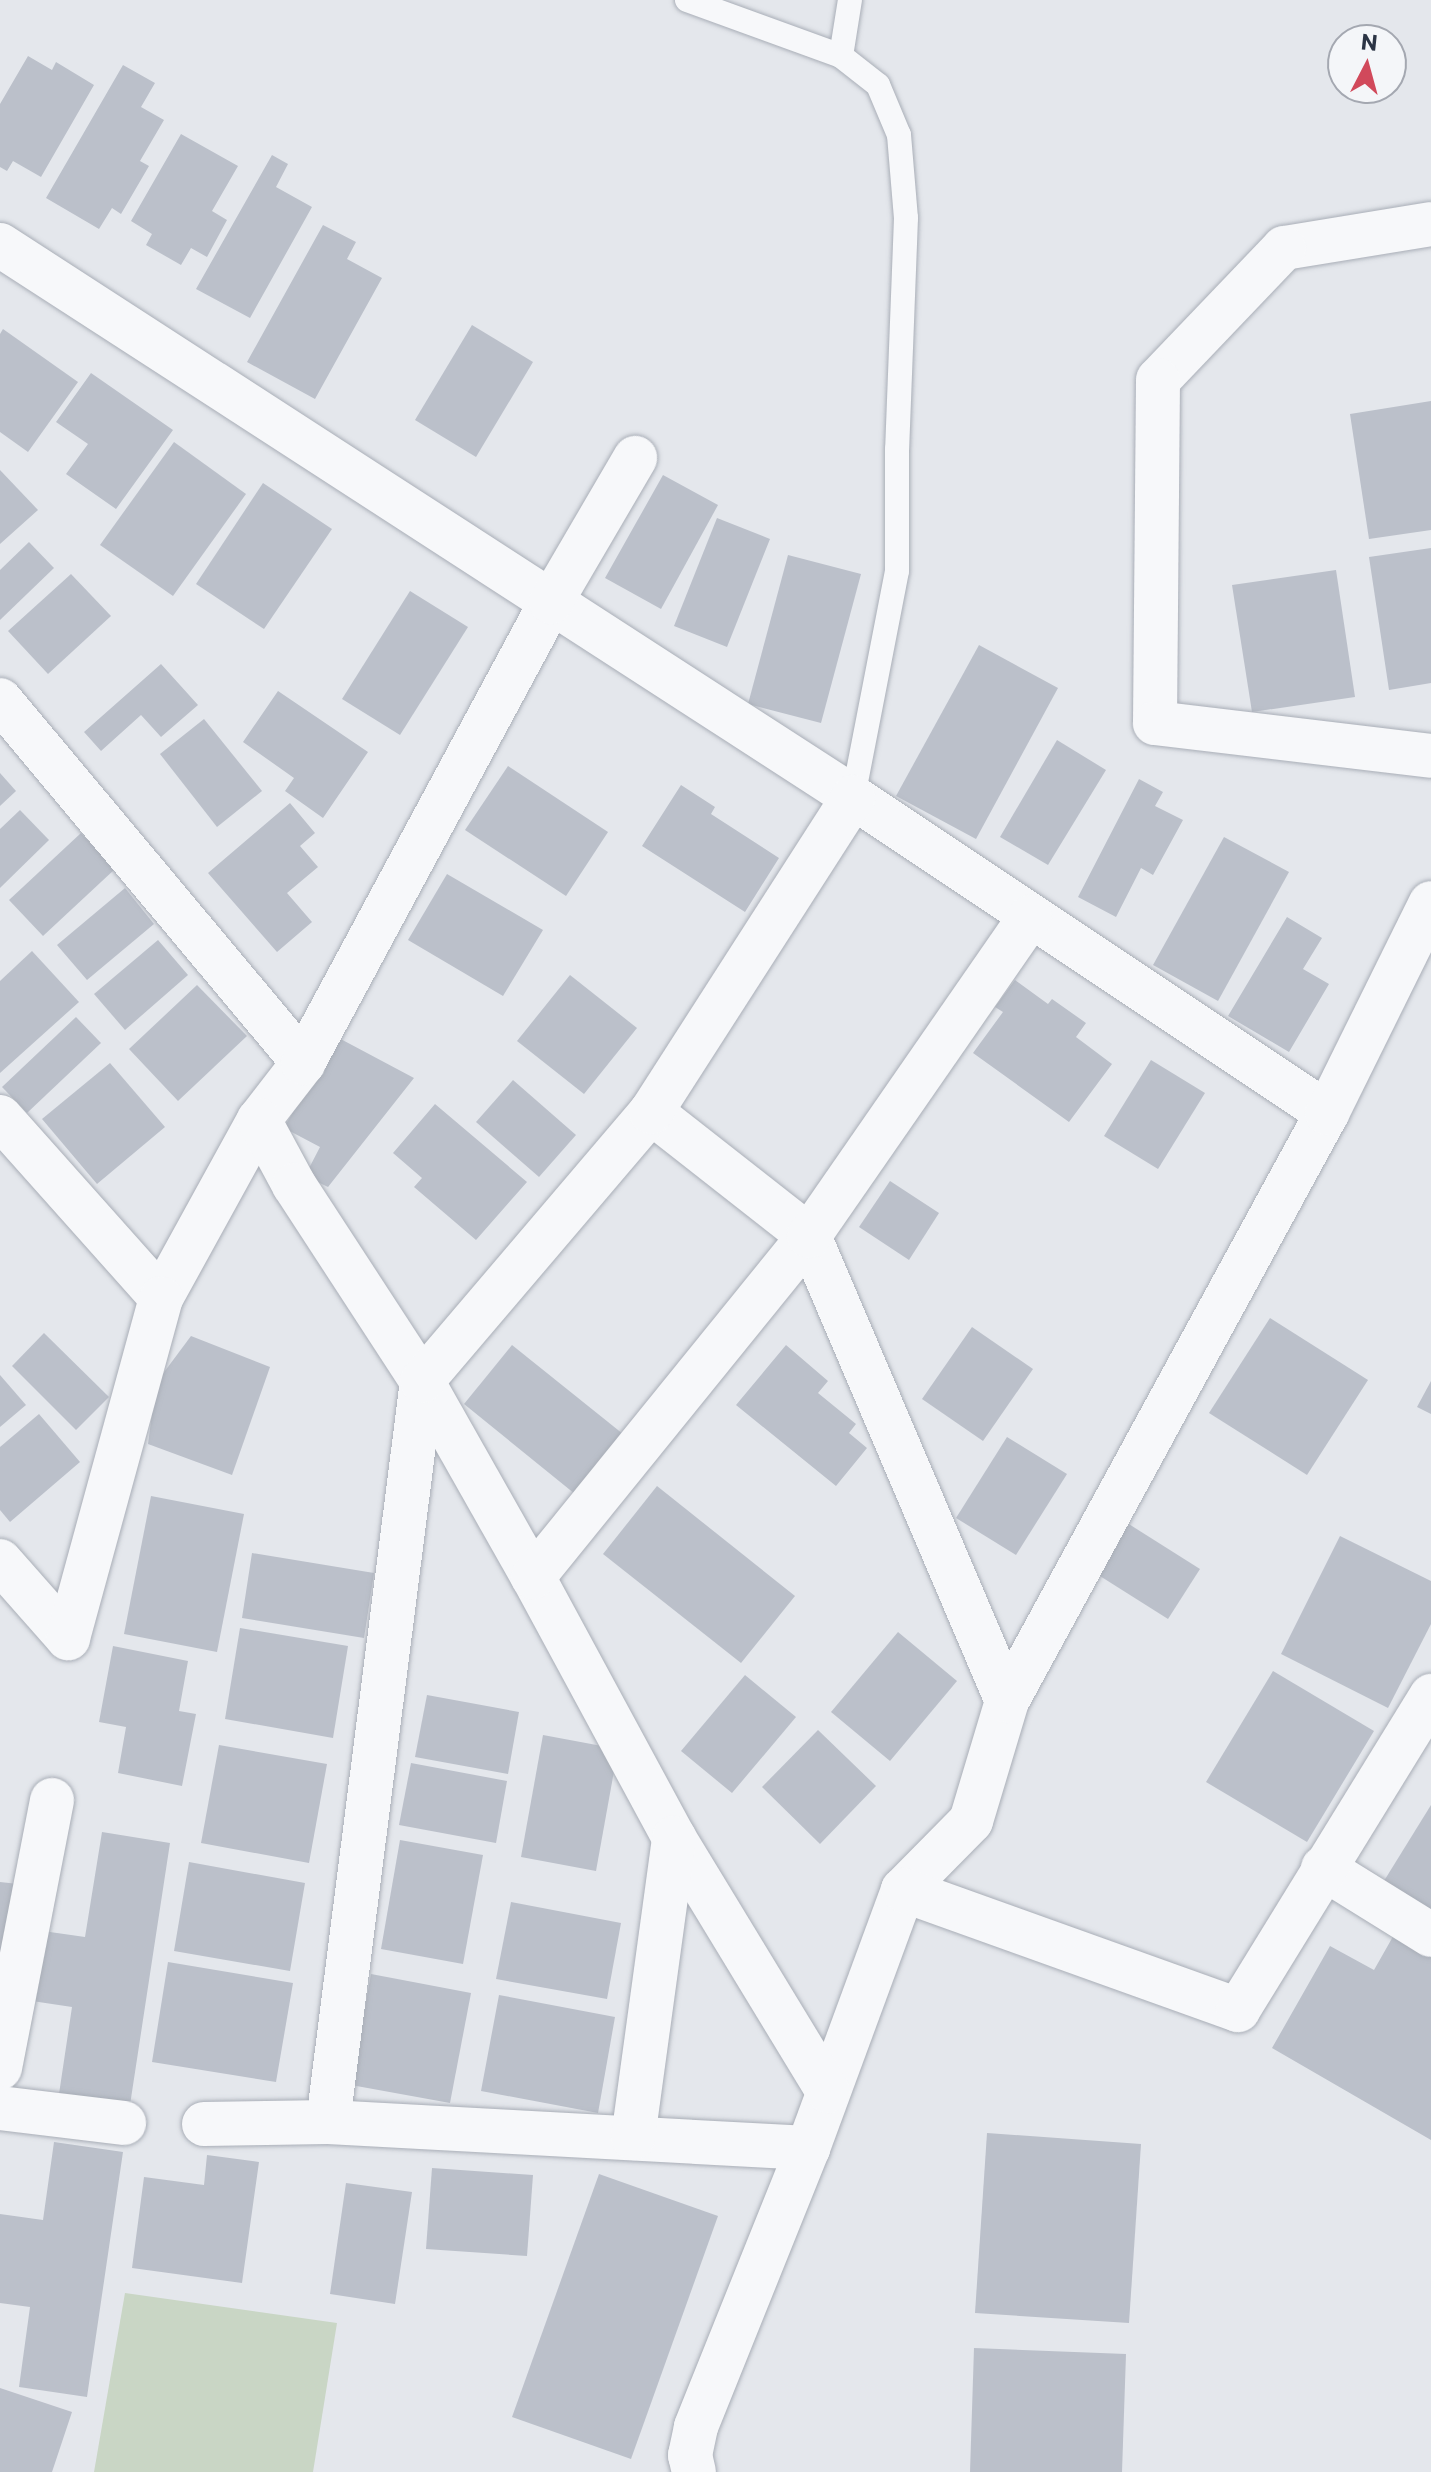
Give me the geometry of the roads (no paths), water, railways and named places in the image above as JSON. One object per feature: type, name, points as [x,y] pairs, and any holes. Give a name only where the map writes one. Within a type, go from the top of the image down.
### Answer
[{"type":"street","points":[[1431,224],[1284,248],[1158,380],[1155,723],[1431,756]]},
{"type":"street","points":[[0,245],[853,797],[1327,1113]]},
{"type":"street","points":[[0,1561],[68,1638],[161,1298],[259,1120],[303,1063],[551,602],[635,458]]},
{"type":"street","points":[[0,700],[303,1063]]},
{"type":"street","points":[[328,2122],[422,1381],[651,1112],[853,797]]},
{"type":"street","points":[[694,2472],[690,2455],[696,2427],[808,2148],[903,1890],[971,1821],[1007,1701],[1327,1113],[1431,903]]},
{"type":"street","points":[[533,1577],[809,1236],[1030,917]]},
{"type":"street","points":[[651,1112],[809,1236],[1007,1701]]},
{"type":"street","points":[[0,1117],[161,1298]]},
{"type":"street","points":[[259,1120],[294,1185],[422,1381],[533,1577],[674,1838],[828,2091]]},
{"type":"street","points":[[903,1890],[1238,2010],[1323,1868],[1428,1706]]},
{"type":"street","points":[[0,2068],[52,1800]]},
{"type":"street","points":[[633,2138],[674,1838]]},
{"type":"street","points":[[1323,1868],[1431,1935]]},
{"type":"street","points":[[0,2108],[124,2123]]},
{"type":"street","points":[[204,2124],[328,2122],[808,2148]]},
{"type":"lane","points":[[687,0],[841,56],[878,85],[899,135],[906,218],[897,449],[897,571],[853,797]]},
{"type":"lane","points":[[841,56],[850,0]]}]
